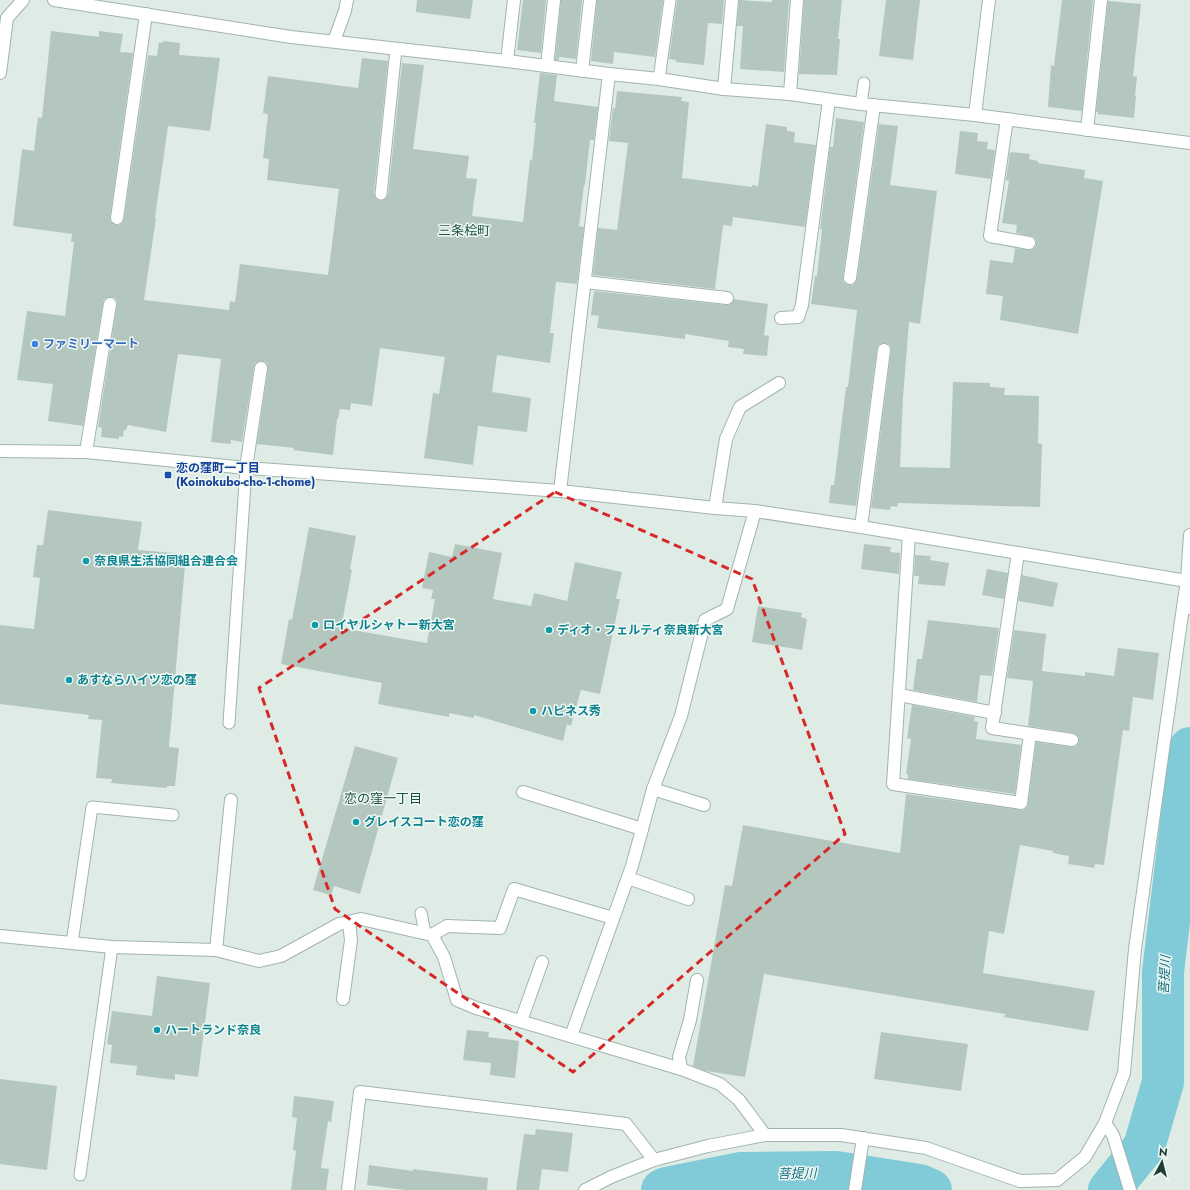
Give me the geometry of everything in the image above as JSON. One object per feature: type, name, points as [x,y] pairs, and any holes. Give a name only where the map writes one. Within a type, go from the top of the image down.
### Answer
[{"type":"street","points":[[0,73],[7,18],[23,0]]},
{"type":"street","points":[[54,0],[114,4],[146,14],[291,36],[659,79],[724,89],[790,94],[861,104],[975,115],[1190,143]]},
{"type":"street","points":[[334,41],[345,11],[347,0]]},
{"type":"street","points":[[506,61],[514,0]]},
{"type":"street","points":[[547,66],[554,0]]},
{"type":"street","points":[[582,71],[590,0]]},
{"type":"street","points":[[724,89],[732,0]]},
{"type":"street","points":[[790,94],[797,0]]},
{"type":"street","points":[[975,115],[989,0]]},
{"type":"street","points":[[1087,130],[1101,0]]},
{"type":"street","points":[[117,218],[146,14]]},
{"type":"street","points":[[560,491],[609,74]]},
{"type":"street","points":[[781,318],[798,317],[802,306],[829,100]]},
{"type":"street","points":[[850,278],[874,105]]},
{"type":"street","points":[[1007,119],[990,236],[1029,243]]},
{"type":"street","points":[[585,282],[727,298]]},
{"type":"street","points":[[86,452],[110,304]]},
{"type":"street","points":[[861,527],[884,350]]},
{"type":"street","points":[[246,468],[261,368]]},
{"type":"street","points":[[715,508],[726,439],[740,407],[779,383]]},
{"type":"street","points":[[0,451],[86,452],[246,468],[560,491],[755,511],[1187,581]]},
{"type":"street","points":[[571,1036],[628,878],[653,790],[681,716],[697,667],[705,620],[727,610],[755,511]]},
{"type":"street","points":[[909,535],[893,784],[1021,803],[1030,734]]},
{"type":"street","points":[[585,1190],[611,1177],[654,1160],[708,1146],[765,1135],[841,1135],[926,1148],[1020,1181],[1058,1180],[1085,1157],[1105,1123],[1124,1073],[1135,949],[1187,608],[1190,535]]},
{"type":"street","points":[[1018,553],[992,728],[1072,740]]},
{"type":"street","points":[[899,695],[995,713]]},
{"type":"street","points":[[653,790],[704,805]]},
{"type":"street","points":[[523,792],[642,829]]},
{"type":"street","points":[[216,950],[231,800]]},
{"type":"street","points":[[628,878],[688,898]]},
{"type":"street","points":[[0,936],[112,947],[216,950],[259,961],[281,956],[340,924],[361,919],[429,934],[447,926],[500,928],[514,889],[613,918]]},
{"type":"street","points":[[343,999],[351,940],[349,922]]},
{"type":"street","points":[[429,934],[444,957],[457,1000],[476,1008],[521,1022],[681,1069],[720,1084],[739,1100],[765,1135]]},
{"type":"street","points":[[521,1022],[542,962]]},
{"type":"street","points":[[681,1069],[679,1057],[690,1020],[697,980]]},
{"type":"street","points":[[348,1190],[360,1092],[626,1124],[654,1160]]},
{"type":"street","points":[[1105,1123],[1113,1135],[1130,1190]]},
{"type":"street","points":[[855,1190],[863,1138]]},
{"type":"lane","points":[[659,79],[670,0]]},
{"type":"lane","points":[[381,194],[396,49]]},
{"type":"lane","points":[[861,104],[864,83]]},
{"type":"lane","points":[[229,723],[246,468]]},
{"type":"lane","points":[[72,943],[92,807],[172,815]]},
{"type":"lane","points":[[421,913],[429,934]]},
{"type":"lane","points":[[80,1175],[112,947]]},
{"type":"highlighted area","points":[[555,492],[752,579],[845,834],[573,1072],[335,909],[259,688]]},
{"type":"building","points":[[417,0],[473,0],[470,19],[416,12]]},
{"type":"building","points":[[523,0],[546,0],[541,53],[517,50]]},
{"type":"building","points":[[561,0],[582,0],[576,59],[559,57],[559,60],[555,60]]},
{"type":"building","points":[[597,0],[663,0],[655,57],[614,52],[613,64],[591,61]]},
{"type":"building","points":[[677,0],[724,0],[722,24],[708,23],[704,65],[676,62],[676,60],[669,59]]},
{"type":"building","points":[[739,0],[772,2],[772,0],[789,0],[784,72],[740,69],[743,26],[737,26]]},
{"type":"building","points":[[804,0],[842,0],[838,39],[840,39],[837,75],[799,74]]},
{"type":"building","points":[[886,0],[920,0],[913,60],[879,56]]},
{"type":"building","points":[[1062,0],[1093,0],[1082,111],[1048,107],[1051,65],[1054,66]]},
{"type":"building","points":[[1108,1],[1141,4],[1133,76],[1137,77],[1134,118],[1098,114],[1098,112],[1096,112]]},
{"type":"building","points":[[51,31],[99,37],[99,31],[123,34],[120,52],[133,53],[110,217],[110,221],[116,225],[120,225],[124,219],[148,55],[157,56],[159,42],[163,43],[163,41],[180,43],[179,55],[220,58],[210,131],[168,126],[144,300],[229,310],[230,301],[235,302],[240,264],[328,275],[339,189],[267,180],[269,159],[263,158],[268,114],[263,113],[268,76],[358,88],[362,58],[388,61],[374,193],[377,199],[381,201],[388,195],[402,63],[424,65],[413,149],[469,156],[466,178],[477,179],[472,216],[523,222],[530,159],[532,160],[536,123],[534,123],[540,73],[557,75],[554,101],[598,107],[594,140],[590,140],[579,226],[584,227],[577,284],[556,282],[550,333],[554,333],[550,363],[497,355],[492,392],[531,398],[527,432],[478,426],[473,465],[424,458],[433,393],[439,394],[445,357],[380,348],[372,406],[351,403],[350,410],[340,409],[337,419],[333,455],[293,450],[294,448],[257,444],[268,369],[266,362],[262,361],[255,363],[254,367],[242,442],[231,440],[231,444],[211,442],[221,359],[178,354],[166,432],[128,425],[126,430],[124,430],[123,437],[119,436],[119,439],[101,437],[102,428],[98,427],[117,305],[115,298],[111,297],[104,299],[103,303],[83,426],[48,421],[53,384],[17,380],[27,311],[65,316],[74,242],[71,242],[72,234],[13,226],[22,149],[34,151],[38,117],[42,118]]},
{"type":"building","points":[[617,91],[682,97],[681,101],[689,102],[682,178],[752,187],[752,185],[758,186],[766,124],[787,127],[787,131],[795,132],[794,142],[816,145],[805,227],[733,217],[732,226],[723,225],[715,289],[593,275],[598,228],[617,230],[628,143],[609,141],[613,108],[615,109]]},
{"type":"building","points":[[836,118],[864,122],[843,277],[843,281],[846,284],[853,285],[857,279],[879,124],[898,126],[890,185],[937,191],[920,324],[909,322],[903,397],[900,467],[950,468],[953,382],[990,383],[990,387],[1005,388],[1004,395],[1039,396],[1038,443],[1042,444],[1040,507],[898,503],[897,507],[891,506],[890,510],[871,508],[891,351],[889,344],[885,343],[878,345],[877,349],[856,506],[829,503],[831,485],[834,485],[857,310],[811,304],[815,276],[817,276],[822,229],[820,229],[830,147],[833,147]]},
{"type":"building","points":[[960,131],[978,133],[977,141],[988,142],[987,149],[995,150],[991,179],[955,174]]},
{"type":"building","points":[[1010,152],[1030,154],[1029,159],[1038,161],[1038,163],[1085,170],[1084,178],[1103,181],[1078,334],[1000,320],[1003,296],[986,294],[990,260],[1013,263],[1015,248],[1031,250],[1035,248],[1036,244],[1034,237],[1016,233],[1017,225],[1002,223],[1009,181],[1006,180]]},
{"type":"building","points":[[594,291],[726,305],[730,305],[734,299],[768,304],[764,335],[769,336],[767,356],[743,354],[744,349],[728,347],[729,341],[685,334],[685,339],[597,328],[599,316],[591,315]]},
{"type":"building","points":[[48,510],[142,522],[138,550],[186,554],[169,747],[179,748],[175,786],[167,786],[167,788],[111,783],[112,779],[96,778],[102,720],[88,719],[89,715],[0,704],[0,625],[34,629],[40,578],[33,577],[37,545],[43,545]]},
{"type":"building","points":[[309,527],[356,536],[350,569],[352,570],[341,628],[427,643],[435,599],[431,599],[433,590],[422,588],[429,552],[452,557],[455,544],[502,553],[493,599],[531,606],[534,593],[567,601],[575,562],[622,572],[616,599],[620,599],[600,694],[581,690],[571,726],[567,724],[563,741],[474,715],[474,718],[449,713],[449,717],[378,704],[382,683],[281,664],[289,619],[292,620]]},
{"type":"building","points":[[864,544],[891,547],[890,552],[900,553],[899,574],[861,569]]},
{"type":"building","points":[[915,555],[931,556],[930,560],[949,563],[945,586],[918,584],[919,576],[914,576]]},
{"type":"building","points":[[987,569],[1008,573],[1004,599],[982,595]]},
{"type":"building","points":[[1022,575],[1058,583],[1053,607],[1018,601]]},
{"type":"building","points":[[758,606],[802,613],[801,617],[807,619],[802,650],[752,642]]},
{"type":"building","points":[[928,620],[999,628],[992,676],[980,675],[977,702],[913,690],[917,659],[922,659]]},
{"type":"building","points":[[1014,630],[1046,634],[1042,671],[1085,676],[1085,672],[1114,676],[1118,648],[1159,653],[1153,700],[1133,697],[1129,731],[1123,730],[1104,865],[1095,864],[1094,868],[1068,864],[1069,856],[1053,853],[1053,851],[1020,845],[1004,934],[989,931],[983,973],[1095,991],[1088,1031],[1004,1017],[1005,1014],[764,974],[745,1077],[706,1071],[693,1066],[725,885],[732,886],[743,825],[900,853],[906,794],[1023,810],[1027,808],[1028,804],[1036,742],[1071,747],[1075,747],[1078,744],[1079,737],[1073,733],[1028,726],[1033,681],[1007,678]]},
{"type":"building","points":[[912,705],[975,717],[974,721],[978,722],[976,739],[1021,745],[1015,794],[908,779],[908,774],[906,774],[911,739],[907,738]]},
{"type":"building","name":"グレイスコート恋の窪","points":[[355,746],[398,758],[360,894],[334,886],[331,895],[313,890]]},
{"type":"building","name":"ハートランド奈良","points":[[157,976],[210,983],[198,1077],[175,1074],[175,1080],[136,1075],[137,1066],[110,1063],[112,1045],[107,1044],[112,1011],[152,1016]]},
{"type":"building","points":[[467,1030],[489,1032],[488,1037],[519,1041],[515,1078],[490,1075],[491,1063],[463,1060]]},
{"type":"building","points":[[881,1032],[968,1044],[961,1091],[874,1079]]},
{"type":"building","points":[[0,1079],[57,1086],[47,1170],[0,1164]]},
{"type":"building","points":[[294,1096],[334,1101],[331,1122],[328,1121],[321,1168],[329,1169],[326,1190],[291,1190],[296,1151],[293,1150],[297,1118],[292,1117]]},
{"type":"building","points":[[536,1129],[573,1133],[568,1172],[542,1169],[539,1190],[516,1190],[524,1134],[535,1135]]},
{"type":"building","points":[[369,1165],[488,1178],[487,1190],[405,1190],[367,1185]]},
{"type":"waterway","name":"菩提川","points":[[1109,1190],[1144,1147],[1163,1082],[1163,972],[1190,748]]},
{"type":"waterway","name":"菩提川","points":[[662,1190],[740,1173],[836,1172],[919,1185],[931,1190]]},
{"type":"place","name":"ファミリーマート","points":[[35,344]]},
{"type":"place","name":"恋の窪町一丁目 (Koinokubo-cho-1-chome)","points":[[168,475]]},
{"type":"place","name":"奈良県生活協同組合連合会","points":[[86,561]]},
{"type":"place","name":"ロイヤルシャトー新大宮","points":[[315,625]]},
{"type":"place","name":"ディオ・フェルティ奈良新大宮","points":[[549,630]]},
{"type":"place","name":"あすならハイツ恋の窪","points":[[69,680]]},
{"type":"place","name":"ハピネス秀","points":[[533,711]]},
{"type":"place","name":"グレイスコート恋の窪","points":[[356,822]]},
{"type":"place","name":"ハートランド奈良","points":[[157,1030]]},
{"type":"district","name":"三条桧町","points":[[464,230]]},
{"type":"district","name":"恋の窪一丁目","points":[[383,798]]}]
